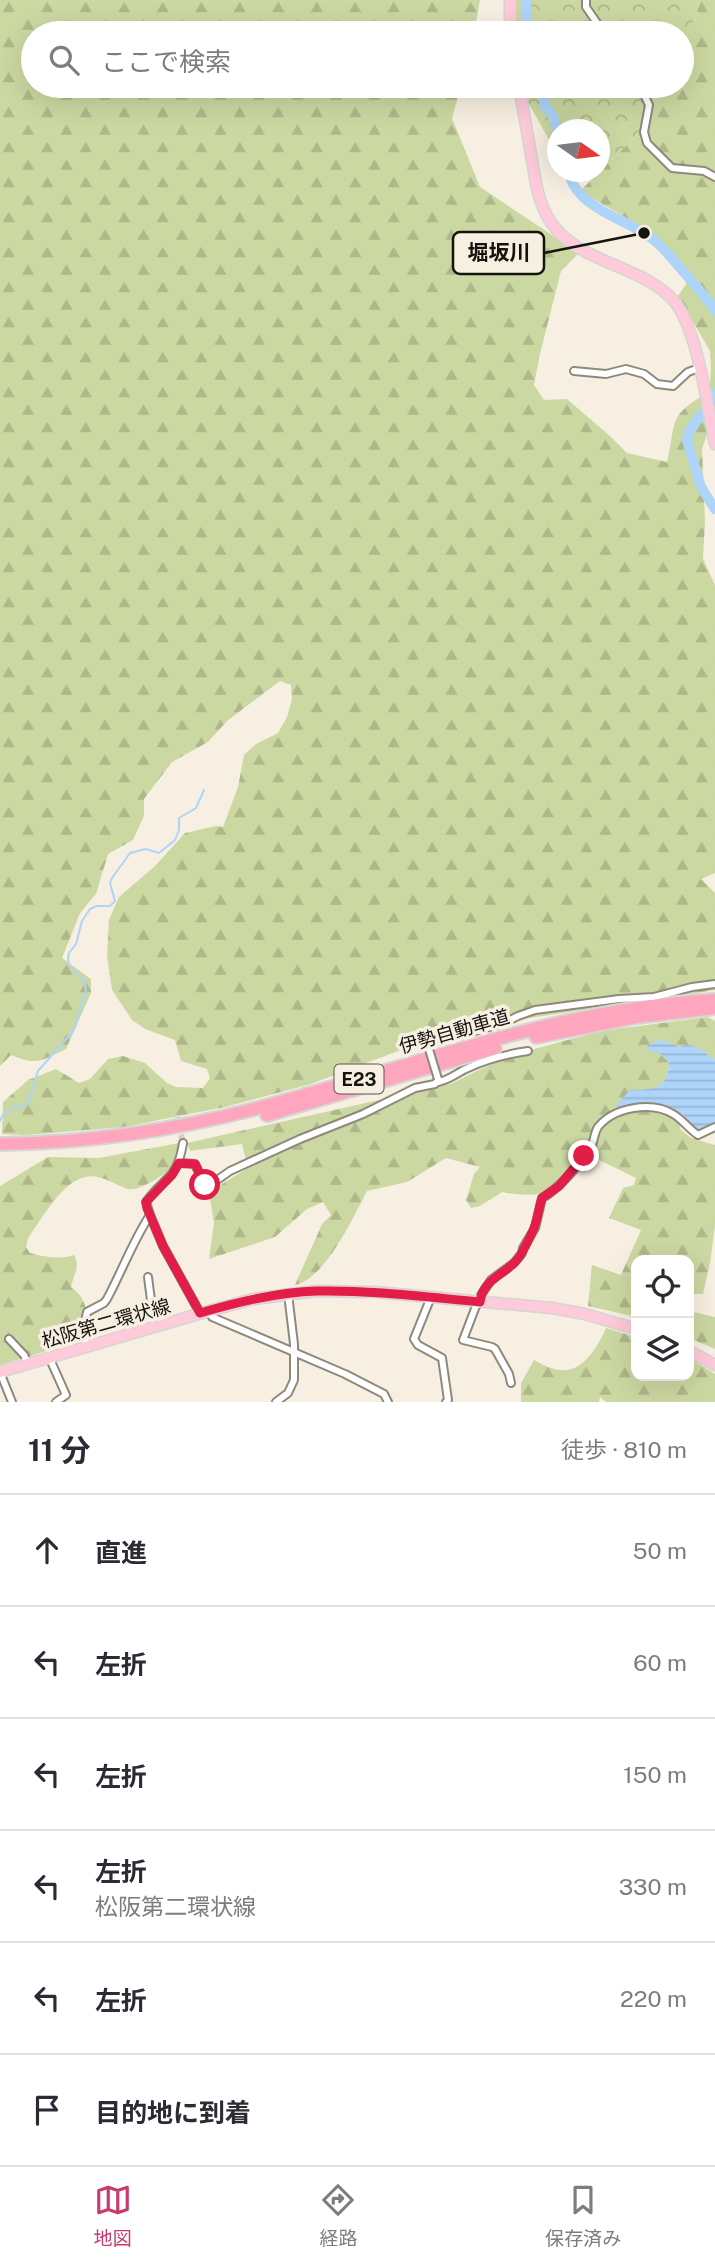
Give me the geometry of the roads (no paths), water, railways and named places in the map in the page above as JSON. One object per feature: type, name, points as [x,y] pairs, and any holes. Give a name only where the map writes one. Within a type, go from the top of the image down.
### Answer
[{"type":"highway","name":"伊勢自動車道","points":[[0,1144],[92,1139],[177,1127],[272,1105],[557,1023],[635,1008],[715,1000]]},
{"type":"highway","name":"伊勢自動車道","points":[[0,1153],[79,1149],[178,1135],[263,1116],[548,1034],[636,1017],[715,1008]]},
{"type":"main road","points":[[510,0],[510,21]]},
{"type":"main road","points":[[521,98],[536,185],[541,205],[551,223],[575,246],[660,288],[675,302],[691,332],[715,444]]},
{"type":"main road","name":"松阪第二環状線","points":[[0,1372],[253,1299],[315,1291],[376,1292],[552,1308],[631,1328]]},
{"type":"main road","points":[[694,1354],[715,1366]]},
{"type":"street","points":[[586,0],[586,7],[596,21]]},
{"type":"street","points":[[646,98],[649,105],[644,132],[647,143],[672,168],[704,171],[715,177]]},
{"type":"street","points":[[574,371],[606,374],[626,369],[644,374],[657,384],[673,386],[688,372],[699,368]]},
{"type":"street","points":[[438,1081],[428,1046],[431,1043],[504,1023],[535,1010],[654,997],[715,984]]},
{"type":"street","points":[[179,1163],[195,1164],[205,1185],[211,1185],[230,1171],[363,1114],[415,1088],[449,1079],[460,1071],[496,1057],[528,1051]]},
{"type":"street","points":[[510,1383],[509,1374],[495,1349],[463,1340],[481,1295],[491,1280],[514,1263],[522,1253],[535,1228],[542,1198],[559,1186],[591,1147],[597,1128],[608,1118],[646,1106],[674,1114],[698,1135],[715,1127]]},
{"type":"street","points":[[183,1143],[179,1163],[172,1175],[146,1202],[163,1246],[204,1312],[345,1374],[384,1394],[388,1402]]},
{"type":"street","points":[[87,1347],[83,1331],[87,1311],[104,1303],[150,1215]]},
{"type":"street","points":[[148,1277],[152,1308],[163,1324]]},
{"type":"street","points":[[276,1402],[288,1393],[294,1380],[294,1344],[288,1294]]},
{"type":"street","points":[[431,1297],[414,1339],[418,1345],[442,1358],[448,1400],[446,1402]]},
{"type":"street","points":[[9,1339],[24,1355],[28,1364]]},
{"type":"street","points":[[49,1357],[66,1395],[56,1402]]},
{"type":"street","points":[[0,1372],[12,1402]]},
{"type":"water","points":[[659,1040],[679,1047],[694,1046],[715,1060],[715,1122],[696,1132],[684,1116],[677,1112],[652,1108],[619,1108],[616,1105],[630,1090],[653,1088],[663,1083],[669,1062],[659,1053],[647,1050],[647,1046]]},
{"type":"waterway","points":[[526,0],[527,21]]},
{"type":"waterway","points":[[544,98],[544,105],[554,119]]},
{"type":"waterway","points":[[572,182],[581,195],[592,204],[644,233],[659,245],[715,311]]},
{"type":"waterway","points":[[715,394],[691,428],[687,440],[701,487],[715,509]]},
{"type":"waterway","points":[[0,1121],[8,1110],[28,1103],[38,1071],[74,1030],[86,991],[85,982],[69,964],[68,958],[76,944],[82,921],[90,909],[110,906],[115,901],[110,883],[130,853],[146,849],[159,853],[175,840],[179,830],[179,818],[196,808],[204,790]]},
{"type":"tunnel","points":[[177,1117],[183,1143]]},
{"type":"place","name":"堀坂川","points":[[644,233]]}]
